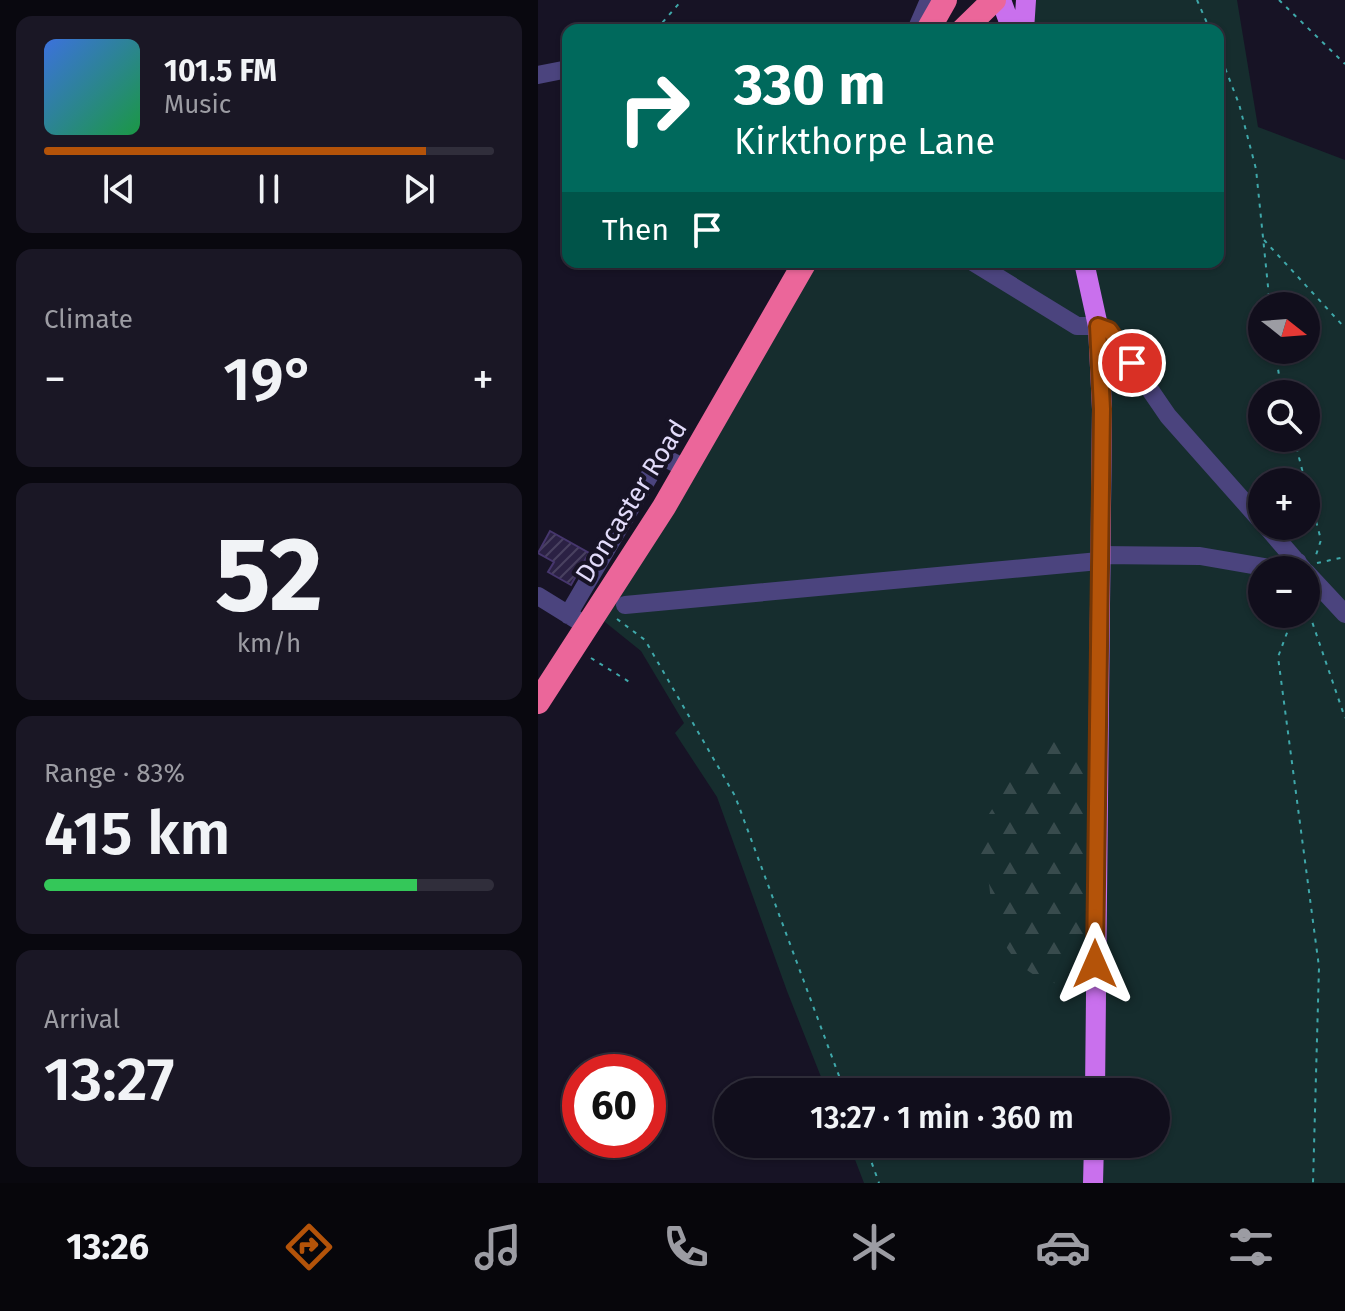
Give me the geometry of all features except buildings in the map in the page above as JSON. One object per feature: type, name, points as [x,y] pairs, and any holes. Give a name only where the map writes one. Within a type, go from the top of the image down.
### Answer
[{"type":"highway","points":[[931,24],[945,0]]},
{"type":"highway","points":[[969,24],[994,0]]},
{"type":"highway","name":"Doncaster Road","points":[[765,327],[793,268]]},
{"type":"highway","name":"Doncaster Road","points":[[538,702],[573,647],[577,620],[687,469],[801,268]]},
{"type":"main road","points":[[1001,0],[1010,24]]},
{"type":"main road","points":[[1024,24],[1026,0]]},
{"type":"main road","points":[[1085,268],[1098,326],[1102,409],[1095,1078]]},
{"type":"main road","points":[[1093,1183],[1094,1158]]},
{"type":"street","points":[[919,24],[929,0]]},
{"type":"street","points":[[538,75],[562,70]]},
{"type":"street","points":[[983,268],[1077,326],[1098,326],[1109,330],[1168,416],[1248,506]]},
{"type":"street","points":[[1278,540],[1292,556]]},
{"type":"street","points":[[621,612],[1099,558],[1200,556],[1248,564]]},
{"type":"street","points":[[1320,587],[1345,614]]},
{"type":"street","points":[[538,596],[577,620]]},
{"type":"path","points":[[661,24],[682,0]]},
{"type":"path","points":[[1197,0],[1207,24]]},
{"type":"path","points":[[1279,0],[1345,64]]},
{"type":"path","points":[[1224,65],[1239,104],[1256,169],[1269,292]]},
{"type":"path","points":[[1263,239],[1345,328]]},
{"type":"path","points":[[1320,536],[1312,564],[1345,557]]},
{"type":"path","points":[[621,612],[645,640],[735,796],[840,1078]]},
{"type":"path","points":[[1289,628],[1278,657],[1319,967],[1313,1183]]},
{"type":"path","points":[[1314,628],[1345,718]]},
{"type":"path","points":[[573,647],[631,683]]},
{"type":"path","points":[[870,1158],[879,1183]]},
{"type":"green space","points":[[1035,0],[1237,0],[1258,127],[1345,160],[1345,1183],[864,1183],[854,1158],[1170,1158],[1170,1078],[821,1078],[717,797],[675,733],[684,723],[641,651],[595,614],[801,268],[1224,268],[1224,24],[1009,24]]},
{"type":"green space","points":[[1047,741],[1087,747],[1083,985],[1053,983],[1028,971],[1018,962],[1001,938],[995,923],[984,863],[968,863],[963,854],[1000,797],[1014,759]]},
{"type":"route","points":[[1095,964],[1102,409],[1098,326],[1109,330],[1132,363]]}]
